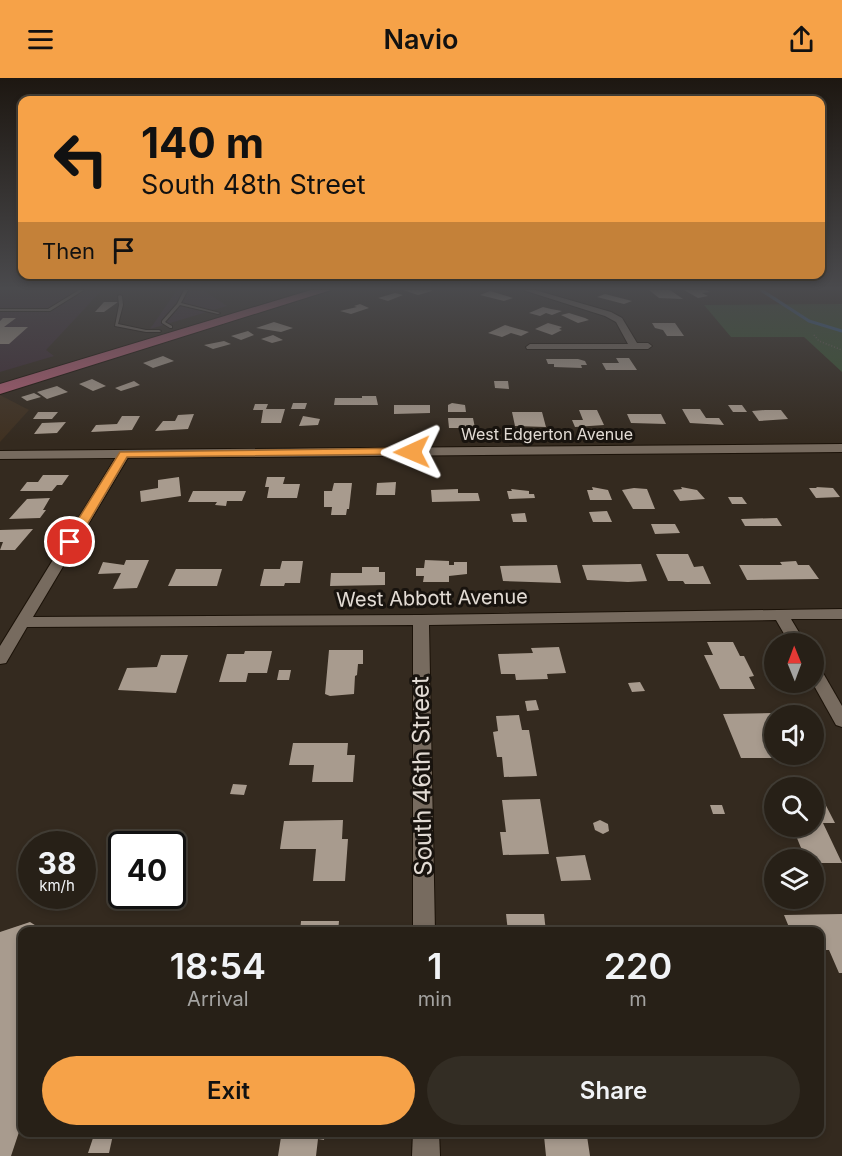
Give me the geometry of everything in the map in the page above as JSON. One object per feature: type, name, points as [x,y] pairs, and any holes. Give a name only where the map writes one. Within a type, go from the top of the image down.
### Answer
[{"type":"main road","points":[[0,377],[134,340]]},
{"type":"main road","points":[[0,389],[141,340]]},
{"type":"street","points":[[631,340],[634,346]]},
{"type":"street","points":[[530,347],[648,346]]},
{"type":"street","name":"West Edgerton Avenue","points":[[0,456],[842,448]]},
{"type":"street","points":[[0,659],[124,454]]},
{"type":"street","name":"West Abbott Avenue","points":[[22,622],[421,620],[842,614]]},
{"type":"street","points":[[781,615],[792,633]]},
{"type":"street","name":"South 46th Street","points":[[421,620],[424,927]]},
{"type":"street","points":[[824,689],[842,721]]},
{"type":"street","points":[[426,1137],[426,1156]]},
{"type":"path","points":[[818,340],[842,350]]},
{"type":"shaded area","points":[[0,340],[55,340],[46,350],[54,356],[0,372]]},
{"type":"shaded area","points":[[0,395],[29,410],[0,442]]},
{"type":"green space","points":[[808,340],[842,340],[842,372]]},
{"type":"building","points":[[0,340],[13,340],[9,344],[0,344]]},
{"type":"building","points":[[265,340],[282,340],[272,343]]},
{"type":"building","points":[[224,341],[231,344],[213,349],[204,345]]},
{"type":"building","points":[[163,356],[174,361],[153,368],[143,363]]},
{"type":"building","points":[[616,358],[629,358],[637,370],[606,370],[602,363],[619,363]]},
{"type":"building","points":[[546,359],[578,359],[585,361],[587,365],[581,365],[582,368],[554,367],[554,364],[548,364]]},
{"type":"building","points":[[92,379],[106,386],[93,391],[79,384]]},
{"type":"building","points":[[134,381],[140,385],[121,391],[115,388]]},
{"type":"building","points":[[494,381],[508,381],[509,389],[495,388]]},
{"type":"building","points":[[57,386],[68,392],[47,399],[37,392]]},
{"type":"building","points":[[34,393],[41,397],[27,401],[21,397]]},
{"type":"building","points":[[362,396],[376,396],[378,405],[334,405],[335,398],[362,398]]},
{"type":"building","points":[[293,403],[307,403],[305,409],[291,409]]},
{"type":"building","points":[[452,403],[465,405],[466,412],[448,412],[448,405]]},
{"type":"building","points":[[255,404],[268,404],[266,409],[285,409],[281,423],[261,423],[263,410],[253,410]]},
{"type":"building","points":[[394,405],[430,405],[430,413],[394,414]]},
{"type":"building","points":[[728,405],[742,405],[747,412],[733,412]]},
{"type":"building","points":[[682,409],[700,409],[706,418],[719,418],[724,425],[690,423]]},
{"type":"building","points":[[579,410],[597,410],[604,425],[575,427],[572,420],[583,420]]},
{"type":"building","points":[[781,410],[788,419],[759,421],[752,411]]},
{"type":"building","points":[[38,412],[58,412],[52,419],[33,419]]},
{"type":"building","points":[[512,412],[542,412],[546,427],[515,426]]},
{"type":"building","points":[[194,414],[188,429],[155,431],[163,421],[175,421],[178,415]]},
{"type":"building","points":[[627,414],[661,414],[666,424],[631,423]]},
{"type":"building","points":[[122,416],[140,416],[132,430],[91,432],[96,425],[117,424]]},
{"type":"building","points":[[303,416],[320,419],[318,425],[299,426]]},
{"type":"building","points":[[448,418],[473,418],[475,428],[449,428]]},
{"type":"building","points":[[66,422],[57,433],[34,434],[42,423]]},
{"type":"building","points":[[43,475],[69,475],[62,485],[57,485],[52,491],[20,491],[27,482],[38,482]]},
{"type":"building","points":[[179,477],[181,496],[141,502],[140,491],[158,488],[158,480]]},
{"type":"building","points":[[267,477],[285,477],[283,484],[300,484],[297,498],[267,498],[269,487],[265,487]]},
{"type":"building","points":[[396,482],[395,495],[376,495],[377,483]]},
{"type":"building","points":[[334,483],[352,483],[349,509],[346,515],[331,515],[332,507],[324,507],[324,491],[332,491]]},
{"type":"building","points":[[592,487],[608,490],[612,500],[590,500],[587,490],[593,490]]},
{"type":"building","points":[[681,487],[697,490],[705,499],[680,501],[673,490],[682,489]]},
{"type":"building","points":[[809,488],[833,488],[840,497],[816,498]]},
{"type":"building","points":[[458,489],[458,493],[478,493],[480,501],[432,502],[431,490]]},
{"type":"building","points":[[511,489],[529,491],[529,494],[534,494],[535,498],[509,499],[507,491],[512,491]]},
{"type":"building","points":[[647,489],[655,509],[633,509],[622,490]]},
{"type":"building","points":[[193,491],[246,491],[242,501],[227,501],[226,506],[215,505],[217,502],[188,502]]},
{"type":"building","points":[[728,497],[742,497],[747,504],[732,504]]},
{"type":"building","points":[[50,498],[40,518],[9,519],[27,499]]},
{"type":"building","points":[[607,511],[612,522],[593,522],[589,512]]},
{"type":"building","points":[[525,513],[527,522],[513,522],[511,514]]},
{"type":"building","points":[[777,518],[782,526],[745,526],[741,519]]},
{"type":"building","points":[[651,524],[675,524],[680,533],[655,534]]},
{"type":"building","points":[[33,529],[15,550],[0,550],[3,542],[0,542],[0,530]]},
{"type":"building","points":[[656,554],[688,554],[694,567],[703,566],[711,584],[685,584],[683,581],[668,581]]},
{"type":"building","points":[[126,560],[149,560],[137,588],[113,589],[121,573],[98,574],[103,562],[124,565]]},
{"type":"building","points":[[425,560],[449,561],[449,565],[454,565],[454,562],[467,562],[467,574],[449,576],[449,582],[423,582],[424,576],[416,576],[416,568],[424,568]]},
{"type":"building","points":[[282,561],[303,561],[300,583],[260,586],[264,569],[280,569]]},
{"type":"building","points":[[796,561],[798,565],[809,565],[819,579],[747,580],[739,565],[782,565],[780,562]]},
{"type":"building","points":[[641,564],[647,581],[587,580],[582,565]]},
{"type":"building","points":[[557,565],[561,583],[503,581],[500,566]]},
{"type":"building","points":[[362,567],[379,567],[379,572],[385,572],[385,585],[330,586],[331,573],[362,573]]},
{"type":"building","points":[[176,569],[222,569],[217,586],[168,586]]},
{"type":"building","points":[[707,642],[733,642],[740,656],[744,656],[754,676],[749,677],[755,689],[720,689],[704,655],[713,655]]},
{"type":"building","points":[[559,647],[566,673],[547,674],[548,679],[516,680],[515,674],[501,674],[498,654],[533,653],[531,648]]},
{"type":"building","points":[[329,650],[363,650],[363,664],[358,664],[354,694],[330,696],[325,694]]},
{"type":"building","points":[[245,651],[272,651],[267,673],[248,673],[246,682],[219,682],[227,654],[244,654]]},
{"type":"building","points":[[161,655],[188,655],[176,693],[118,690],[127,668],[157,667]]},
{"type":"building","points":[[279,670],[291,670],[289,680],[277,680]]},
{"type":"building","points":[[640,682],[645,691],[632,692],[628,683]]},
{"type":"building","points":[[536,700],[539,710],[527,711],[525,701]]},
{"type":"building","points":[[764,713],[764,758],[741,758],[723,714]]},
{"type":"building","points":[[519,715],[522,730],[529,730],[537,776],[504,777],[502,757],[497,757],[493,732],[498,731],[496,716]]},
{"type":"building","points":[[293,743],[348,743],[347,755],[355,755],[353,782],[312,782],[314,765],[289,765]]},
{"type":"building","points":[[233,784],[247,785],[244,795],[230,794]]},
{"type":"building","points":[[540,799],[549,854],[503,855],[500,832],[506,832],[502,800]]},
{"type":"building","points":[[824,802],[835,823],[824,823]]},
{"type":"building","points":[[710,805],[722,805],[725,814],[713,814]]},
{"type":"building","points":[[343,820],[342,839],[348,839],[345,881],[313,881],[316,849],[280,849],[284,821]]},
{"type":"building","points":[[600,820],[608,824],[609,831],[603,834],[595,830],[593,823]]},
{"type":"building","points":[[824,825],[842,863],[824,863],[824,849],[801,849],[797,837],[824,837]]},
{"type":"building","points":[[585,855],[591,880],[561,881],[556,857]]},
{"type":"building","points":[[506,914],[544,914],[545,927],[507,927]]},
{"type":"building","points":[[842,914],[842,973],[839,973],[829,950],[824,950],[824,927],[789,927],[784,915]]},
{"type":"building","points":[[301,921],[339,921],[338,927],[300,927]]},
{"type":"building","points":[[30,922],[38,927],[18,927],[18,1135],[11,1156],[0,1156],[0,932]]},
{"type":"building","points":[[93,1137],[113,1137],[109,1153],[88,1153]]},
{"type":"building","points":[[281,1137],[324,1137],[324,1140],[318,1139],[316,1156],[278,1156]]},
{"type":"building","points":[[544,1137],[587,1137],[590,1156],[546,1156]]},
{"type":"route","points":[[70,542],[124,454],[412,452]]}]
